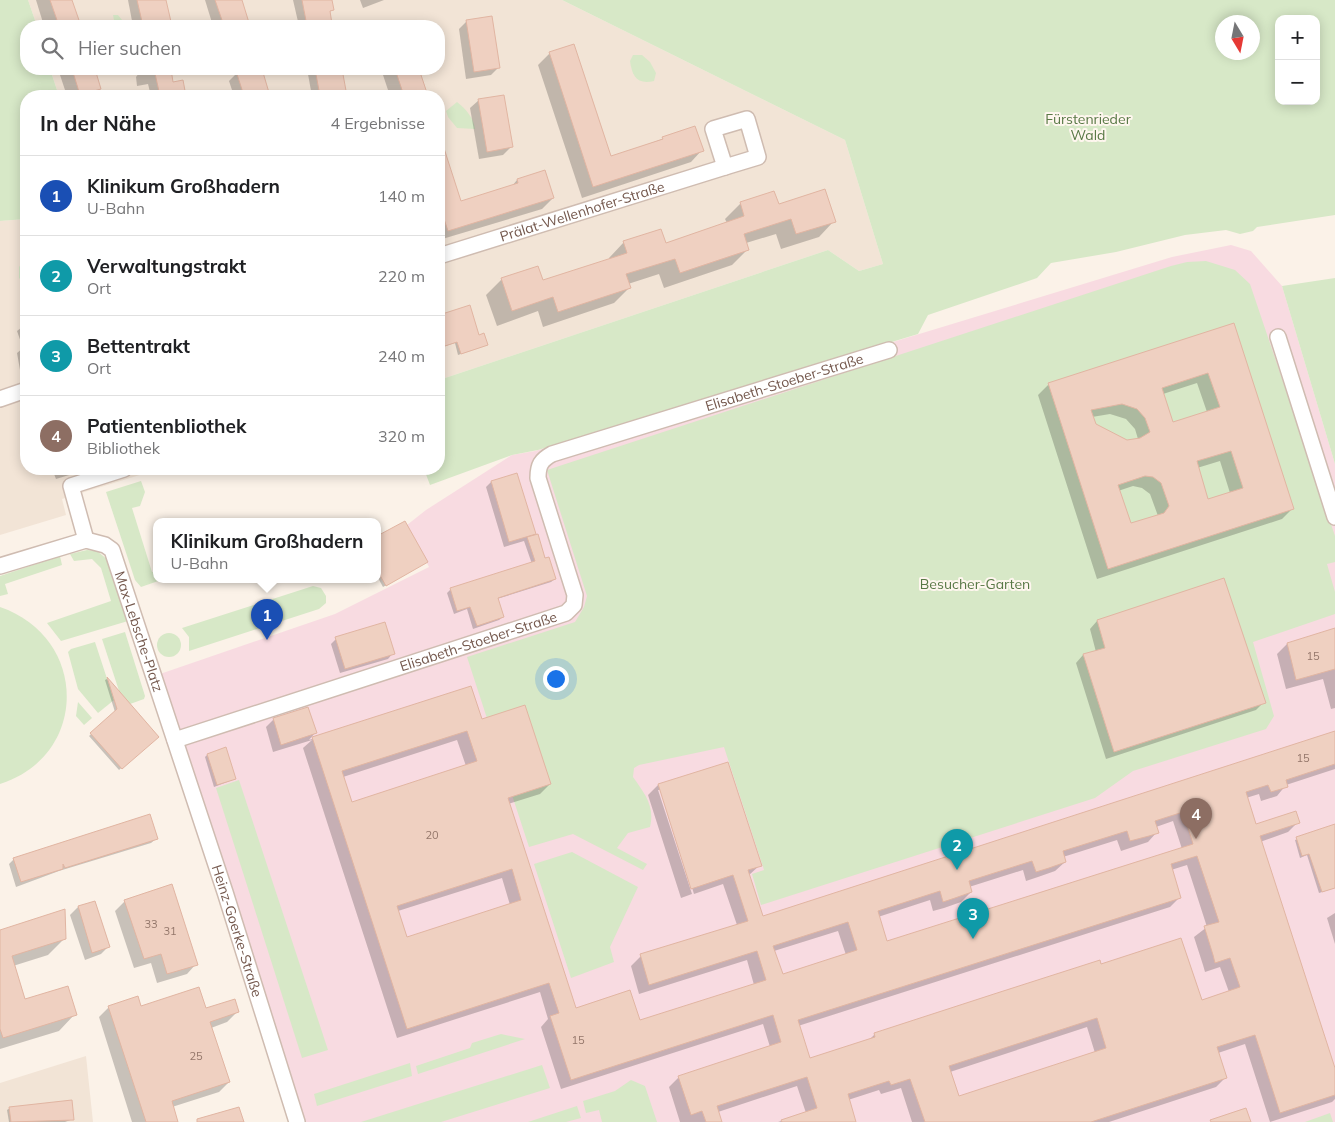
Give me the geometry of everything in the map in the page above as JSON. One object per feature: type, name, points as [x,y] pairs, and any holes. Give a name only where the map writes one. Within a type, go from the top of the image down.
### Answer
[{"type":"street","name":"Prälat-Wellenhofer-Straße","points":[[445,254],[726,167]]},
{"type":"street","points":[[1278,337],[1335,517]]},
{"type":"street","name":"Elisabeth-Stoeber-Straße","points":[[174,740],[566,613],[574,605],[575,595],[538,478],[538,467],[543,459],[552,454],[888,350]]},
{"type":"street","points":[[0,399],[20,392]]},
{"type":"street","points":[[0,566],[86,540],[70,486],[105,475]]},
{"type":"street","name":"Max-Lebsche-Platz","points":[[86,540],[96,541],[112,550],[174,740]]},
{"type":"street","name":"Heinz-Goerke-Straße","points":[[174,740],[297,1122]]},
{"type":"shaded area","points":[[28,0],[562,0],[845,140],[883,264],[859,271],[828,250],[445,378],[445,90],[57,90],[52,75],[445,75],[445,20],[35,20]]},
{"type":"shaded area","points":[[20,219],[20,475],[140,475],[62,499],[66,515],[0,535],[0,221]]},
{"type":"shaded area","points":[[1231,245],[1251,251],[1282,286],[1335,464],[1335,1122],[303,1122],[160,674],[335,614],[429,567],[407,525],[426,510],[512,455],[535,451],[1172,257]]},
{"type":"shaded area","points":[[86,1056],[93,1122],[0,1122],[0,1083]]},
{"type":"green space","points":[[0,0],[28,0],[35,20],[20,20],[20,75],[52,75],[57,90],[20,90],[20,219],[0,221]]},
{"type":"green space","name":"Fürstenrieder Wald","points":[[562,0],[1335,0],[1335,215],[1257,227],[1253,231],[1240,234],[1226,230],[1185,235],[1116,252],[1051,263],[1037,278],[928,315],[918,334],[538,450],[512,455],[430,485],[426,475],[445,475],[445,378],[828,250],[859,271],[883,264],[845,140]]},
{"type":"green space","points":[[113,15],[118,15],[122,20],[114,20]]},
{"type":"green space","points":[[633,55],[642,55],[650,62],[656,73],[654,81],[643,82],[636,78],[630,61]]},
{"type":"green space","points":[[457,102],[469,114],[475,129],[457,128],[448,117],[446,111]]},
{"type":"green space","name":"Besucher-Garten","points":[[1206,261],[1235,270],[1250,284],[1335,536],[1335,562],[1327,564],[1335,592],[1335,614],[1253,642],[1274,716],[1266,729],[1133,771],[1095,798],[761,905],[752,874],[764,870],[724,747],[639,765],[634,768],[633,777],[650,806],[650,827],[628,833],[617,848],[647,864],[643,870],[573,834],[529,847],[467,657],[575,622],[584,607],[587,596],[547,470],[1171,266],[1187,262]]},
{"type":"green space","points":[[1335,278],[1335,464],[1282,286]]},
{"type":"green space","points":[[141,481],[145,492],[140,506],[132,508],[153,572],[153,583],[141,587],[135,580],[106,492]]},
{"type":"green space","points":[[87,550],[97,551],[108,560],[128,621],[61,641],[47,623],[111,601],[101,568],[92,559],[74,561],[70,554]]},
{"type":"green space","points":[[60,556],[62,565],[5,584],[8,594],[0,596],[0,576]]},
{"type":"green space","points":[[313,586],[321,588],[326,596],[326,603],[319,609],[189,651],[189,637],[182,628]]},
{"type":"green space","points":[[0,607],[29,622],[50,643],[62,669],[67,696],[63,723],[50,748],[29,769],[0,784]]},
{"type":"green space","points":[[125,632],[145,696],[144,699],[130,704],[123,703],[102,639]]},
{"type":"green space","points":[[169,633],[174,634],[180,640],[180,650],[174,656],[169,657],[164,656],[158,650],[157,645],[158,640],[164,634]]},
{"type":"green space","points":[[95,642],[114,700],[98,713],[78,689],[68,652],[71,649]]},
{"type":"green space","points":[[78,702],[92,718],[84,725],[76,716]]},
{"type":"green space","points":[[239,780],[328,1050],[302,1058],[216,788]]},
{"type":"green space","points":[[572,852],[638,887],[610,947],[614,962],[571,978],[534,864]]},
{"type":"green space","points":[[501,1034],[525,1039],[418,1074],[416,1066],[470,1048],[472,1043]]},
{"type":"green space","points":[[410,1063],[412,1076],[317,1106],[314,1094]]},
{"type":"green space","points":[[542,1065],[550,1088],[441,1122],[361,1122]]},
{"type":"green space","points":[[631,1080],[645,1086],[657,1122],[602,1122],[599,1110],[586,1113],[583,1101],[615,1091]]},
{"type":"green space","points":[[577,1106],[581,1118],[566,1122],[528,1122]]},
{"type":"green space","points":[[1330,1113],[1333,1122],[1305,1122]]},
{"type":"building","points":[[50,0],[72,0],[79,20],[57,20]]},
{"type":"building","points":[[137,0],[166,0],[171,20],[142,20]]},
{"type":"building","points":[[215,0],[242,0],[248,20],[222,20]]},
{"type":"building","points":[[302,0],[332,0],[334,10],[330,11],[331,20],[306,20]]},
{"type":"building","points":[[492,16],[500,68],[474,72],[466,20]]},
{"type":"building","points":[[574,44],[611,156],[695,126],[704,151],[593,187],[549,52]]},
{"type":"building","points":[[74,75],[97,75],[101,89],[78,90]]},
{"type":"building","points":[[155,75],[172,75],[173,82],[183,80],[185,90],[159,90]]},
{"type":"building","points":[[237,75],[264,75],[268,90],[242,90]]},
{"type":"building","points":[[316,75],[343,75],[346,90],[319,90]]},
{"type":"building","points":[[397,75],[421,75],[426,90],[402,90]]},
{"type":"building","points":[[504,95],[513,147],[487,152],[478,99]]},
{"type":"building","points":[[445,151],[461,201],[518,183],[517,179],[545,170],[554,198],[448,231],[445,222]]},
{"type":"building","points":[[825,189],[836,222],[796,234],[791,219],[744,234],[749,250],[680,273],[675,259],[626,274],[631,288],[558,312],[553,297],[512,311],[501,278],[538,266],[543,280],[627,253],[623,241],[661,229],[666,243],[744,216],[740,202],[774,191],[779,204]]},
{"type":"building","points":[[470,305],[479,335],[484,333],[488,345],[461,354],[457,342],[445,346],[445,313]]},
{"type":"building","points":[[1234,323],[1294,509],[1108,569],[1048,383]],"holes":[[[1208,373],[1220,407],[1173,422],[1162,388]],[[1122,404],[1137,409],[1145,418],[1150,432],[1140,438],[1127,440],[1096,424],[1091,410]],[[1231,451],[1243,488],[1208,499],[1197,461]],[[1145,476],[1153,477],[1161,483],[1169,506],[1164,513],[1131,523],[1118,485]]]},
{"type":"building","points":[[517,473],[536,534],[509,542],[491,481]]},
{"type":"building","points":[[405,521],[428,562],[386,586],[381,577],[381,534]]},
{"type":"building","points":[[538,534],[545,558],[549,557],[556,579],[498,598],[504,617],[477,626],[470,607],[457,611],[450,588],[535,561],[527,537]]},
{"type":"building","points":[[1224,578],[1266,703],[1114,752],[1083,654],[1105,648],[1097,620]]},
{"type":"building","points":[[385,622],[395,654],[345,669],[335,637]]},
{"type":"building","points":[[1335,628],[1335,669],[1296,680],[1287,643]]},
{"type":"building","points":[[107,677],[159,737],[122,769],[90,733],[117,709]]},
{"type":"building","points":[[471,686],[482,719],[525,705],[551,784],[508,798],[576,1008],[630,990],[640,1020],[766,980],[757,951],[649,985],[640,954],[748,921],[733,875],[691,889],[658,784],[728,762],[762,866],[748,870],[763,916],[1335,731],[1335,764],[1286,780],[1288,787],[1271,792],[1268,785],[1246,792],[1256,824],[1296,811],[1300,823],[1260,836],[1335,1068],[1335,1095],[1280,1113],[1255,1035],[1217,1047],[1227,1078],[1091,1122],[925,1122],[910,1079],[891,1085],[889,1081],[848,1094],[856,1122],[782,1122],[781,1120],[817,1108],[807,1077],[717,1106],[722,1122],[706,1122],[702,1111],[691,1115],[678,1076],[781,1042],[773,1015],[571,1080],[550,1016],[559,1013],[549,983],[407,1029],[312,737]],"holes":[[[467,731],[477,761],[352,802],[342,771]],[[1183,812],[1193,844],[887,941],[878,911],[940,891],[943,902],[972,892],[969,881],[1032,861],[1036,872],[1049,868],[1066,862],[1063,851],[1127,831],[1130,841],[1159,833],[1155,821]],[[1197,856],[1219,922],[1204,926],[1215,963],[1230,958],[1240,987],[1202,1000],[1181,938],[1101,964],[1100,960],[994,994],[874,1033],[875,1037],[810,1058],[798,1020],[1181,898],[1171,864]],[[512,869],[521,900],[407,937],[397,906]],[[848,922],[857,950],[783,974],[773,946]],[[1097,1018],[1106,1048],[959,1096],[949,1066]]]},
{"type":"building","points":[[308,707],[317,733],[281,745],[273,718]]},
{"type":"building","points":[[226,747],[236,779],[217,785],[207,754]]},
{"type":"building","points":[[150,814],[158,839],[65,868],[63,864],[63,869],[21,882],[13,858]]},
{"type":"building","points":[[1335,824],[1335,888],[1322,892],[1309,854],[1302,856],[1296,837]]},
{"type":"building","points":[[172,884],[198,965],[167,974],[161,954],[144,959],[124,900]]},
{"type":"building","points":[[95,901],[110,947],[92,953],[78,906]]},
{"type":"building","points":[[65,909],[66,939],[12,956],[25,999],[68,986],[77,1015],[3,1038],[0,1029],[0,930]]},
{"type":"building","points":[[199,987],[206,1008],[235,999],[239,1012],[210,1022],[230,1082],[172,1101],[178,1122],[146,1122],[108,1006],[138,996],[141,1006]]},
{"type":"building","points":[[72,1100],[74,1120],[11,1122],[9,1107]]},
{"type":"building","points":[[239,1107],[244,1122],[197,1122],[197,1119]]},
{"type":"building","points":[[1246,1108],[1251,1122],[1211,1122],[1210,1120]]},
{"type":"place","name":"Klinikum Großhadern","points":[[267,640]]},
{"type":"place","name":"Patientenbliothek","points":[[1196,839]]},
{"type":"place","name":"Verwaltungstrakt","points":[[957,870]]},
{"type":"place","name":"Bettentrakt","points":[[973,939]]}]
